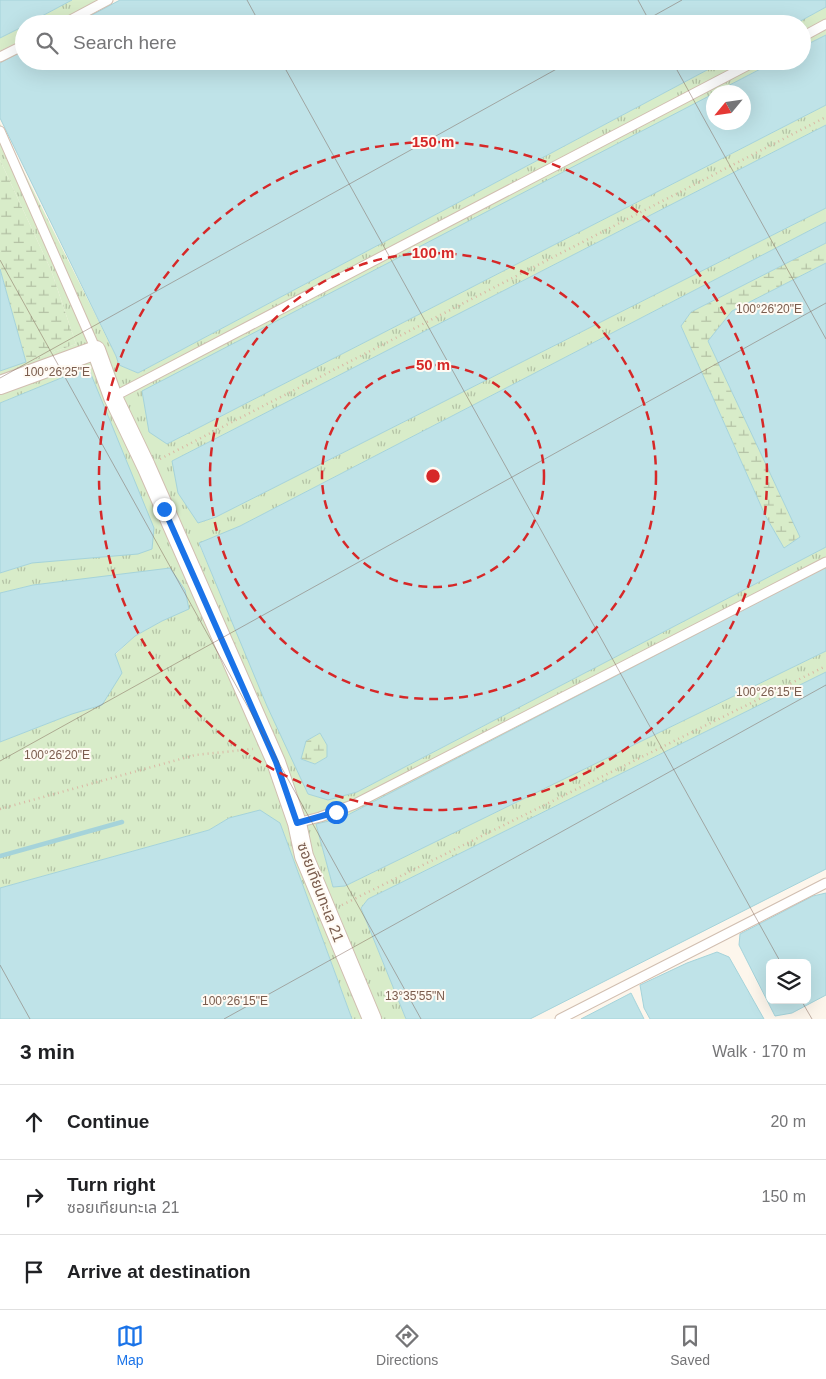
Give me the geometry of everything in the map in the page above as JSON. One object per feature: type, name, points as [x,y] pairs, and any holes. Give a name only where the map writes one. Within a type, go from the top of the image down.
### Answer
[{"type":"street","name":"ซอยเทียนทะเล 21","points":[[96,350],[113,397],[146,466],[270,747],[297,823],[304,856],[372,1019]]},
{"type":"street","points":[[0,385],[96,350]]},
{"type":"lane","points":[[80,15],[108,0]]},
{"type":"lane","points":[[811,32],[826,24]]},
{"type":"lane","points":[[0,57],[15,49]]},
{"type":"lane","points":[[113,397],[739,70]]},
{"type":"lane","points":[[0,131],[96,350]]},
{"type":"lane","points":[[297,823],[320,817],[354,804],[826,562]]},
{"type":"lane","points":[[560,1019],[826,883]]},
{"type":"path","points":[[146,466],[826,117]]},
{"type":"path","points":[[327,912],[826,666]]},
{"type":"path","points":[[0,809],[195,755],[270,747]]},
{"type":"green space","points":[[72,0],[101,0],[72,15],[44,15]]},
{"type":"green space","points":[[826,7],[826,35],[811,42],[811,15]]},
{"type":"green space","points":[[15,30],[15,44],[0,51],[0,38]]},
{"type":"green space","points":[[707,70],[759,70],[730,85],[706,85],[706,98],[167,444],[826,105],[826,125],[172,461],[198,523],[216,517],[826,208],[826,222],[240,526],[199,544],[308,794],[328,800],[357,792],[826,547],[826,567],[342,818],[316,824],[333,887],[345,886],[826,651],[826,672],[368,899],[361,908],[406,1019],[352,1019],[280,823],[229,818],[209,830],[0,888],[0,742],[72,714],[102,705],[115,655],[135,636],[189,608],[33,585],[0,593],[0,573],[32,563],[88,368],[0,403],[0,371],[76,344],[51,270],[0,160],[0,124],[119,365],[138,373]]},
{"type":"green space","points":[[0,160],[51,270],[76,344],[26,362],[0,269]]},
{"type":"green space","points":[[826,243],[826,263],[732,311],[708,341],[800,537],[784,548],[765,515],[681,326],[691,312]]},
{"type":"green space","points":[[320,733],[327,745],[327,757],[315,764],[301,759],[306,741]]},
{"type":"water","points":[[0,0],[72,0],[44,15],[15,15],[15,30],[0,38]]},
{"type":"water","points":[[120,0],[826,0],[826,7],[811,15],[92,15]]},
{"type":"water","points":[[826,35],[826,105],[167,444],[149,432],[142,391],[706,98],[706,130],[751,130],[751,85],[730,85],[759,70],[811,70],[811,42]]},
{"type":"water","points":[[15,55],[15,70],[707,70],[138,373],[119,365],[0,118],[0,63]]},
{"type":"water","points":[[826,125],[826,208],[216,517],[198,523],[178,493],[172,461]]},
{"type":"water","points":[[826,222],[826,243],[691,312],[681,326],[765,515],[784,548],[800,537],[708,341],[732,311],[826,263],[826,547],[357,792],[328,800],[308,794],[267,706],[199,543],[240,526]],"holes":[[[320,733],[327,745],[327,757],[315,764],[301,759],[306,741]]]},
{"type":"water","points":[[0,269],[26,362],[0,371]]},
{"type":"water","points":[[88,367],[154,528],[152,549],[138,554],[32,563],[0,573],[0,403]]},
{"type":"water","points":[[826,567],[826,651],[345,886],[333,887],[316,824],[342,818]]},
{"type":"water","points":[[170,568],[185,590],[189,609],[135,636],[115,654],[122,673],[102,705],[72,714],[0,742],[0,593],[33,585]]},
{"type":"water","points":[[826,672],[826,869],[530,1019],[406,1019],[361,908],[368,899]]},
{"type":"water","points":[[260,810],[280,823],[352,1019],[0,1019],[0,888],[209,830],[229,818]]},
{"type":"water","points":[[826,893],[826,995],[811,1003],[811,959],[766,959],[766,998],[739,945],[740,934],[813,896]]},
{"type":"water","points":[[717,952],[729,957],[764,1019],[650,1019],[644,1008],[640,985],[687,963]]},
{"type":"water","points":[[631,993],[644,1019],[581,1019]]},
{"type":"water","points":[[769,1004],[809,1004],[792,1013],[775,1016]]},
{"type":"waterway","points":[[0,856],[122,822]]},
{"type":"route","points":[[164,509],[276,762],[297,823],[336,812]]}]
